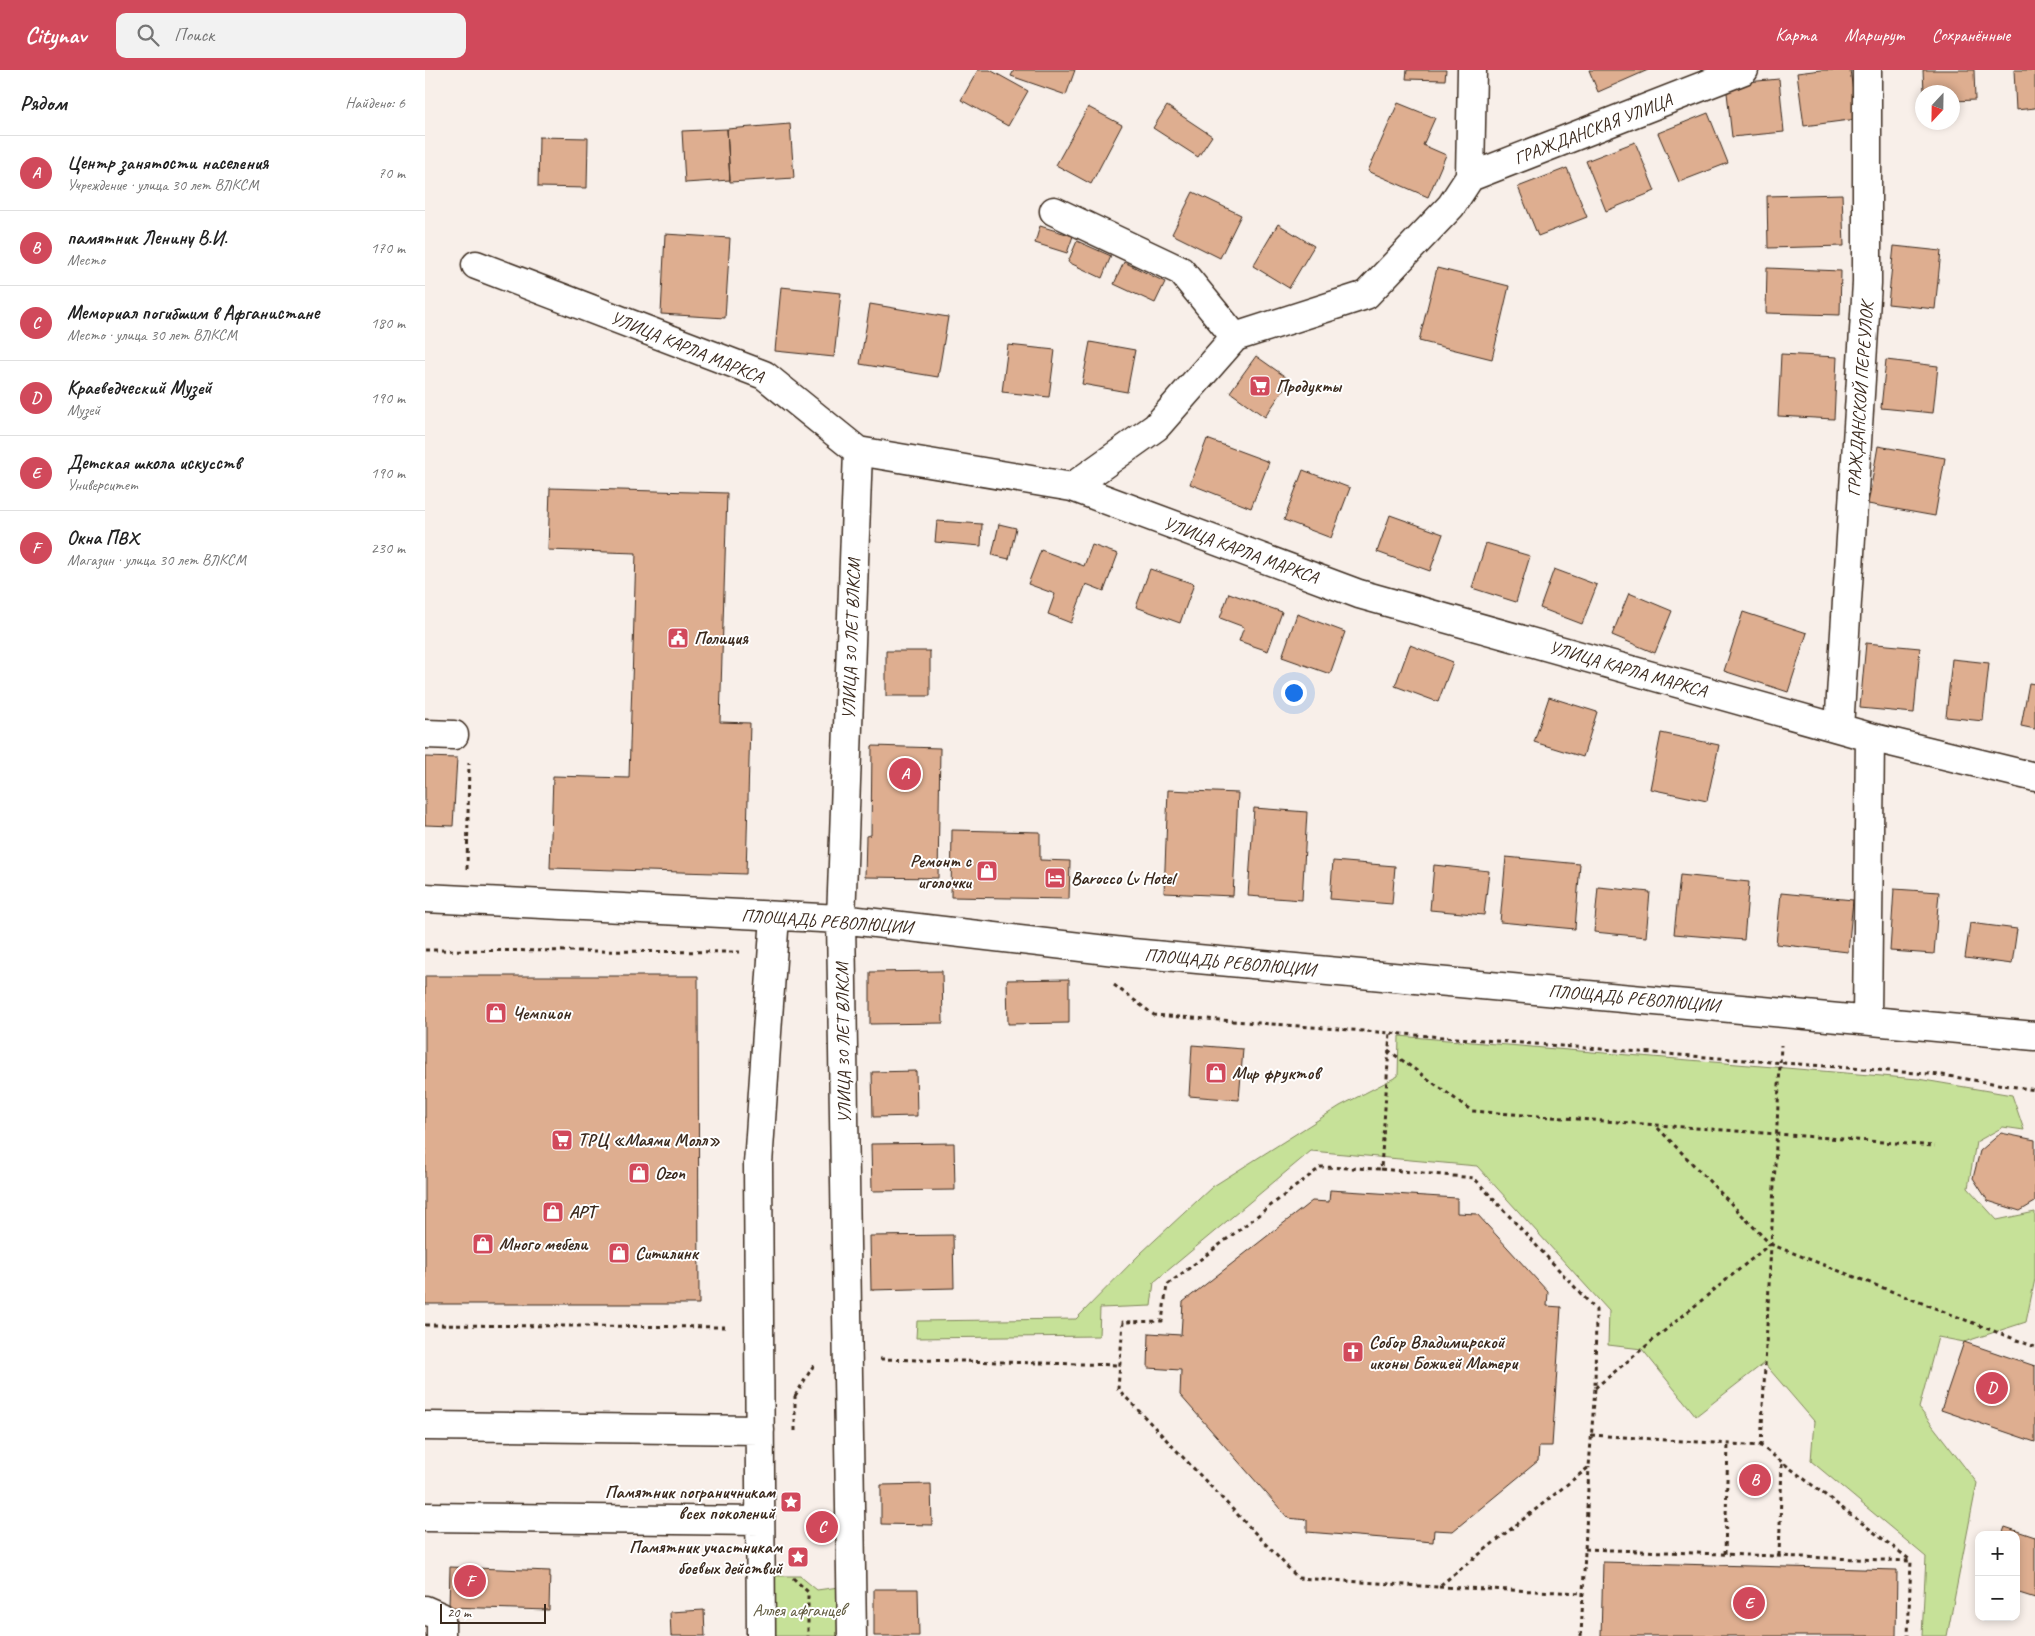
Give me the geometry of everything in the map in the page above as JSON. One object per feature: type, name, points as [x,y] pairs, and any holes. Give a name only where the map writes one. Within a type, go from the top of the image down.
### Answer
[{"type":"street","points":[[1073,487],[1155,427],[1235,337],[1366,294],[1451,206],[1469,178],[1472,70]]},
{"type":"street","name":"ГРАЖДАНСКАЯ УЛИЦА","points":[[1469,178],[1744,70]]},
{"type":"street","name":"ГРАЖДАНСКОЙ ПЕРЕУЛОК","points":[[1839,728],[1867,283],[1867,70]]},
{"type":"street","points":[[1054,211],[1181,271],[1235,337]]},
{"type":"street","name":"УЛИЦА КАРЛА МАРКСА","points":[[476,265],[764,375],[858,451],[1073,487],[1359,594],[1870,737],[2035,777]]},
{"type":"street","name":"УЛИЦА 30 ЛЕТ ВЛКСМ","points":[[852,1636],[841,919],[858,451]]},
{"type":"street","points":[[425,734],[454,735]]},
{"type":"street","points":[[1867,1019],[1870,737]]},
{"type":"street","name":"ПЛОЩАДЬ РЕВОЛЮЦИИ","points":[[425,898],[841,919],[1132,953],[1867,1019],[2035,1036]]},
{"type":"street","points":[[761,1636],[758,1164],[775,916]]},
{"type":"street","points":[[425,1426],[760,1430]]},
{"type":"street","points":[[425,1517],[760,1521]]},
{"type":"street","points":[[425,1610],[441,1617],[441,1636]]},
{"type":"path","points":[[454,735],[470,736],[466,900]]},
{"type":"path","points":[[425,950],[773,952]]},
{"type":"path","points":[[1110,982],[1154,1015],[1942,1075],[2035,1090]]},
{"type":"path","points":[[1761,1446],[1782,1012]]},
{"type":"path","points":[[1381,1169],[1390,1032]]},
{"type":"path","points":[[1388,1050],[1473,1111],[1935,1146]]},
{"type":"path","points":[[1654,1124],[1770,1244],[2035,1347]]},
{"type":"path","points":[[1581,1636],[1589,1467],[1595,1388],[1596,1310],[1474,1178],[1381,1169],[1321,1167],[1167,1285],[1162,1321],[1123,1322],[1118,1389],[1298,1578],[1438,1587],[1583,1593]]},
{"type":"path","points":[[1595,1388],[1770,1244]]},
{"type":"path","points":[[425,1325],[759,1327]]},
{"type":"path","points":[[848,1358],[1119,1365]]},
{"type":"path","points":[[1591,1435],[1761,1446],[1911,1560]]},
{"type":"path","points":[[1725,1554],[1728,1444]]},
{"type":"path","points":[[1779,1556],[1783,1463]]},
{"type":"path","points":[[1438,1587],[1589,1467]]},
{"type":"path","points":[[1585,1549],[1911,1560]]},
{"type":"path","points":[[1909,1636],[1911,1560]]},
{"type":"path","points":[[791,1576],[808,1592],[808,1636]]},
{"type":"green space","points":[[1399,1036],[1918,1079],[2012,1095],[2024,1130],[2003,1127],[1976,1142],[1968,1188],[1997,1220],[2035,1212],[2035,1279],[2026,1322],[1964,1342],[1938,1337],[1919,1408],[1977,1483],[1947,1636],[1922,1636],[1926,1557],[1811,1461],[1814,1421],[1764,1363],[1696,1416],[1642,1349],[1608,1345],[1609,1311],[1477,1166],[1311,1151],[1154,1282],[1151,1306],[1100,1308],[1099,1336],[916,1338],[917,1321],[1076,1319],[1141,1253],[1212,1187],[1340,1106],[1398,1076]]},
{"type":"green space","name":"Аллея афганцев","points":[[772,1576],[800,1576],[817,1590],[839,1587],[840,1636],[773,1636]]},
{"type":"building","points":[[978,70],[990,70],[1028,91],[1008,126],[961,100]]},
{"type":"building","points":[[1014,70],[1075,70],[1066,95],[1011,76]]},
{"type":"building","points":[[1407,70],[1446,70],[1445,80],[1406,79]]},
{"type":"building","points":[[1589,70],[1648,70],[1598,92]]},
{"type":"building","points":[[1821,70],[1850,70],[1857,119],[1804,126],[1797,73]]},
{"type":"building","points":[[1923,70],[1974,70],[1975,100],[1960,101],[1960,85],[1924,85]]},
{"type":"building","points":[[2014,70],[2035,70],[2035,108],[2016,110]]},
{"type":"building","points":[[1779,79],[1784,132],[1732,137],[1726,84]]},
{"type":"building","points":[[1398,103],[1435,118],[1423,145],[1446,155],[1428,197],[1368,171]]},
{"type":"building","points":[[1167,106],[1212,136],[1198,157],[1153,128]]},
{"type":"building","points":[[1088,107],[1122,125],[1091,184],[1056,165]]},
{"type":"building","points":[[1708,113],[1728,163],[1679,182],[1658,133]]},
{"type":"building","points":[[790,124],[794,178],[730,182],[727,129]]},
{"type":"building","points":[[727,129],[730,180],[685,183],[682,131]]},
{"type":"building","points":[[539,137],[588,138],[587,188],[538,187]]},
{"type":"building","points":[[1635,142],[1655,191],[1606,211],[1586,161]]},
{"type":"building","points":[[1567,168],[1587,217],[1538,236],[1518,187]]},
{"type":"building","points":[[1193,192],[1241,215],[1220,258],[1172,234]]},
{"type":"building","points":[[1842,194],[1844,246],[1768,248],[1767,196]]},
{"type":"building","points":[[1278,224],[1314,246],[1289,288],[1253,266]]},
{"type":"building","points":[[1040,226],[1073,236],[1067,253],[1035,243]]},
{"type":"building","points":[[665,234],[730,238],[725,318],[661,314]]},
{"type":"building","points":[[1077,241],[1111,256],[1102,278],[1068,262]]},
{"type":"building","points":[[1894,246],[1941,251],[1935,309],[1888,304]]},
{"type":"building","points":[[1124,262],[1165,282],[1155,303],[1114,284]]},
{"type":"building","points":[[1437,268],[1509,286],[1492,359],[1419,341]]},
{"type":"building","points":[[1767,268],[1841,271],[1840,315],[1766,313]]},
{"type":"building","points":[[781,287],[841,293],[834,357],[775,351]]},
{"type":"building","points":[[870,304],[948,317],[938,377],[860,364]]},
{"type":"building","points":[[1090,342],[1135,350],[1127,392],[1082,384]]},
{"type":"building","points":[[1008,345],[1055,350],[1049,397],[1002,392]]},
{"type":"building","points":[[1781,354],[1837,357],[1834,419],[1778,416]]},
{"type":"building","name":"Продукты","points":[[1256,356],[1290,380],[1265,417],[1230,392]]},
{"type":"building","points":[[1886,360],[1938,366],[1933,413],[1881,408]]},
{"type":"building","points":[[1207,439],[1269,462],[1251,508],[1190,484]]},
{"type":"building","points":[[1878,446],[1945,458],[1935,516],[1868,504]]},
{"type":"building","points":[[1303,470],[1350,488],[1331,538],[1284,520]]},
{"type":"building","name":"Полиция","points":[[550,488],[727,493],[720,722],[750,723],[746,874],[550,868],[553,776],[629,778],[636,553],[548,550]]},
{"type":"building","points":[[1390,515],[1443,534],[1430,571],[1377,552]]},
{"type":"building","points":[[937,521],[982,524],[981,546],[935,542]]},
{"type":"building","points":[[999,524],[1016,528],[1009,559],[992,555]]},
{"type":"building","points":[[1486,543],[1530,556],[1516,602],[1472,588]]},
{"type":"building","points":[[1092,545],[1118,554],[1104,591],[1086,584],[1071,623],[1048,614],[1055,594],[1028,584],[1041,550],[1084,566]]},
{"type":"building","points":[[1150,569],[1194,584],[1180,623],[1136,607]]},
{"type":"building","points":[[1554,569],[1597,585],[1582,624],[1540,608]]},
{"type":"building","points":[[1229,593],[1282,612],[1268,651],[1239,641],[1244,627],[1220,618]]},
{"type":"building","points":[[1629,593],[1672,611],[1655,653],[1612,635]]},
{"type":"building","points":[[1743,612],[1807,633],[1788,692],[1724,671]]},
{"type":"building","points":[[1297,614],[1345,632],[1330,674],[1282,657]]},
{"type":"building","points":[[1866,643],[1920,648],[1914,713],[1860,708]]},
{"type":"building","points":[[1410,645],[1453,662],[1438,702],[1395,686]]},
{"type":"building","points":[[886,651],[930,651],[930,696],[886,696]]},
{"type":"building","points":[[1952,659],[1989,663],[1983,721],[1946,717]]},
{"type":"building","points":[[2029,683],[2035,684],[2035,729],[2021,726]]},
{"type":"building","points":[[1549,697],[1597,712],[1583,757],[1534,742]]},
{"type":"building","points":[[1661,733],[1719,745],[1707,801],[1650,789]]},
{"type":"building","points":[[872,746],[940,748],[938,878],[865,877],[866,836],[871,835]]},
{"type":"building","points":[[425,757],[457,758],[453,826],[425,825]]},
{"type":"building","points":[[1168,790],[1238,793],[1233,896],[1164,893]]},
{"type":"building","points":[[1254,808],[1307,812],[1302,900],[1248,896]]},
{"type":"building","points":[[952,830],[1040,832],[1040,860],[1070,861],[1069,899],[951,897]]},
{"type":"building","points":[[1506,857],[1580,864],[1575,929],[1500,922]]},
{"type":"building","points":[[1333,861],[1395,866],[1392,904],[1330,899]]},
{"type":"building","points":[[1434,865],[1489,871],[1484,915],[1430,910]]},
{"type":"building","points":[[1680,875],[1749,882],[1744,940],[1674,934]]},
{"type":"building","points":[[1598,887],[1650,892],[1646,937],[1594,932]]},
{"type":"building","points":[[1894,889],[1939,892],[1934,954],[1890,951]]},
{"type":"building","points":[[1781,893],[1853,900],[1848,952],[1776,944]]},
{"type":"building","points":[[1970,923],[2017,929],[2012,964],[1965,958]]},
{"type":"building","points":[[942,971],[943,1023],[870,1024],[870,972]]},
{"type":"building","name":"ТРЦ «Маями Молл»","points":[[425,976],[698,976],[699,1304],[425,1304]]},
{"type":"building","points":[[1069,979],[1069,1023],[1008,1024],[1007,980]]},
{"type":"building","name":"Мир фруктов","points":[[1192,1045],[1243,1049],[1239,1100],[1189,1096]]},
{"type":"building","points":[[916,1071],[917,1116],[873,1117],[872,1072]]},
{"type":"building","points":[[2001,1133],[2035,1140],[2035,1202],[2020,1211],[1988,1201],[1973,1178],[1980,1151]]},
{"type":"building","points":[[954,1143],[955,1190],[872,1191],[871,1144]]},
{"type":"building","name":"Собор Владимирской иконы Божией Матери","points":[[1330,1190],[1457,1198],[1457,1213],[1477,1214],[1548,1292],[1547,1306],[1561,1307],[1552,1446],[1539,1446],[1538,1461],[1453,1531],[1434,1530],[1433,1542],[1307,1532],[1307,1520],[1288,1518],[1180,1395],[1181,1370],[1148,1368],[1149,1333],[1181,1335],[1183,1302],[1312,1201],[1329,1202]]},
{"type":"building","points":[[953,1235],[954,1288],[871,1290],[870,1236]]},
{"type":"building","points":[[1964,1342],[2035,1366],[2035,1442],[1941,1410]]},
{"type":"building","points":[[931,1484],[932,1525],[881,1524],[881,1485]]},
{"type":"building","points":[[2005,1527],[2017,1531],[2004,1531]]},
{"type":"building","points":[[2020,1532],[2035,1537],[2035,1598],[2020,1593]]},
{"type":"building","points":[[1603,1562],[1897,1570],[1896,1636],[1601,1636]]},
{"type":"building","points":[[450,1567],[550,1571],[549,1610],[449,1607]]},
{"type":"building","points":[[874,1589],[918,1589],[919,1636],[874,1636]]},
{"type":"building","points":[[704,1610],[705,1636],[671,1636],[670,1612]]},
{"type":"place","name":"Продукты","points":[[1260,386]]},
{"type":"place","name":"Полиция","points":[[678,638]]},
{"type":"place","name":"Центр занятости населения","points":[[905,774]]},
{"type":"place","name":"Ремонт с иголочки","points":[[987,871]]},
{"type":"place","name":"Barocco Lv Hotel","points":[[1055,878]]},
{"type":"place","name":"Чемпион","points":[[496,1013]]},
{"type":"place","name":"Мир фруктов","points":[[1216,1073]]},
{"type":"place","name":"ТРЦ «Маями Молл»","points":[[562,1140]]},
{"type":"place","name":"Ozon","points":[[639,1173]]},
{"type":"place","name":"АРТ","points":[[553,1212]]},
{"type":"place","name":"Много мебели","points":[[483,1244]]},
{"type":"place","name":"Ситилинк","points":[[619,1253]]},
{"type":"place","name":"Собор Владимирской иконы Божией Матери","points":[[1353,1352]]},
{"type":"place","name":"Краеведческий Музей","points":[[1992,1388]]},
{"type":"place","name":"памятник Ленину В.И.","points":[[1755,1480]]},
{"type":"place","name":"Памятник пограничникам всех поколений","points":[[791,1502]]},
{"type":"place","name":"Мемориал погибшим в Афганистане","points":[[822,1527]]},
{"type":"place","name":"Памятник участникам боевых действий","points":[[798,1557]]},
{"type":"place","name":"Окна ПВХ","points":[[470,1581]]},
{"type":"place","name":"Детская школа искусств","points":[[1749,1603]]}]
